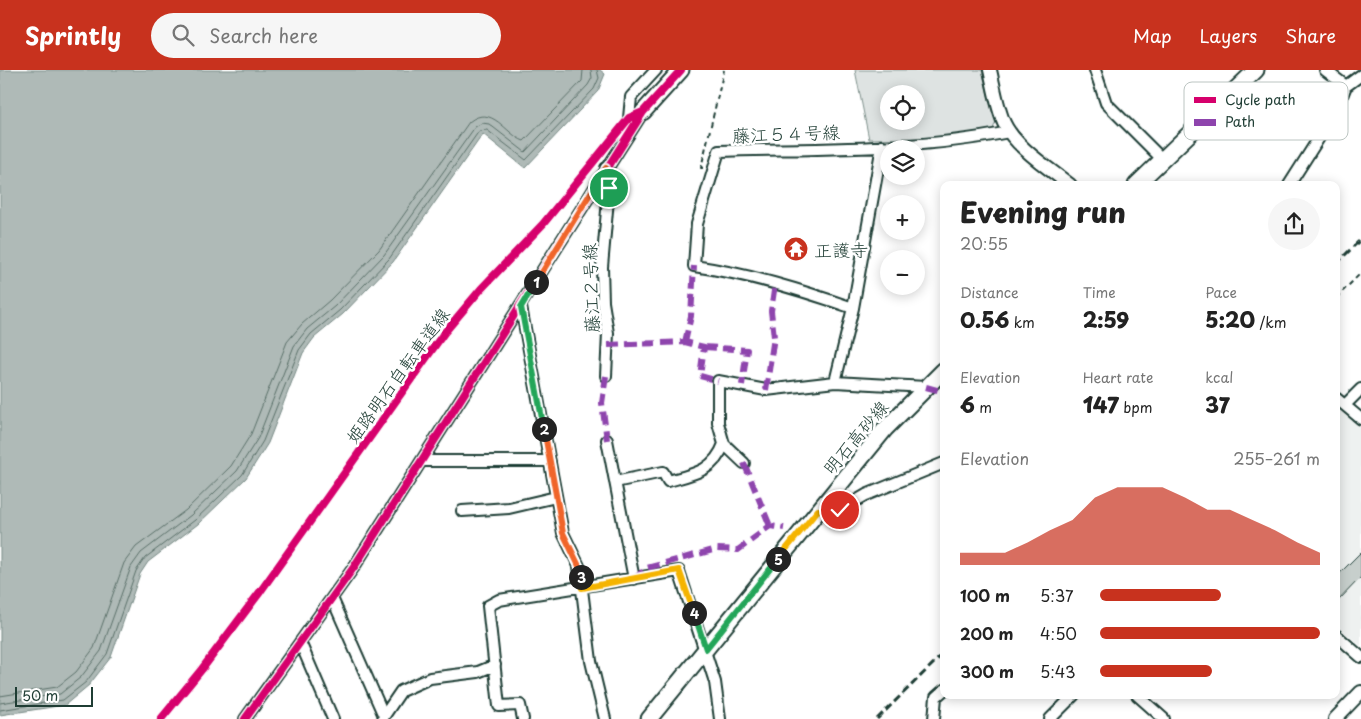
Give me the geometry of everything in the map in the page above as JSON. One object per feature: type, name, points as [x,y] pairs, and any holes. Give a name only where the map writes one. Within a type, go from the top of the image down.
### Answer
[{"type":"main road","points":[[643,112],[681,70]]},
{"type":"main road","points":[[1243,82],[1256,70]]},
{"type":"main road","points":[[1140,181],[1184,138]]},
{"type":"main road","name":"明石高砂線","points":[[649,719],[896,416],[940,374]]},
{"type":"street","points":[[629,118],[632,97],[656,70]]},
{"type":"street","points":[[990,70],[1003,122],[1009,132],[1038,161],[1065,181]]},
{"type":"street","points":[[1095,70],[1106,103],[1162,159]]},
{"type":"street","points":[[1325,70],[1341,82]]},
{"type":"street","points":[[1348,85],[1361,75]]},
{"type":"street","points":[[244,719],[332,598],[521,307],[606,168],[643,112]]},
{"type":"street","points":[[925,143],[968,140],[1009,132]]},
{"type":"street","points":[[1292,181],[1318,140]]},
{"type":"street","name":"藤江５４号線","points":[[853,308],[795,288],[731,271],[694,266],[697,224],[719,151],[880,146]]},
{"type":"street","points":[[835,382],[853,308],[880,157]]},
{"type":"street","name":"藤江２号線","points":[[606,168],[609,188],[602,267],[603,302],[608,334],[606,376]]},
{"type":"street","points":[[521,307],[563,533],[579,566],[591,661],[605,719]]},
{"type":"street","points":[[744,464],[724,444],[718,424],[718,381],[766,390],[835,382],[926,387]]},
{"type":"street","points":[[1345,405],[1361,389]]},
{"type":"street","points":[[1340,401],[1361,419]]},
{"type":"street","points":[[607,440],[634,579]]},
{"type":"street","points":[[615,482],[663,472],[668,481],[699,473],[719,457],[724,444]]},
{"type":"street","points":[[422,461],[550,461]]},
{"type":"street","points":[[818,510],[840,510],[866,495],[940,465]]},
{"type":"street","points":[[462,511],[509,508],[556,497]]},
{"type":"street","points":[[523,719],[520,705],[499,706],[488,606],[498,600],[582,588],[679,570],[706,649],[706,661],[715,682],[720,719]]},
{"type":"street","points":[[332,598],[384,718]]},
{"type":"street","points":[[1340,639],[1361,657]]},
{"type":"street","points":[[300,642],[333,719]]},
{"type":"street","points":[[384,718],[401,691],[430,678],[478,672],[494,665]]},
{"type":"street","points":[[1334,719],[1361,692]]},
{"type":"street","points":[[934,719],[936,697],[940,694]]},
{"type":"street","points":[[1050,719],[1070,699]]},
{"type":"street","points":[[1142,699],[1164,719]]},
{"type":"path","points":[[713,172],[701,168],[724,70]]},
{"type":"path","points":[[1340,294],[1361,273]]},
{"type":"shaded area","points":[[855,70],[982,70],[996,121],[993,129],[952,137],[869,139]]},
{"type":"shaded area","points":[[1340,407],[1361,425],[1361,646],[1340,628]]},
{"type":"water","points":[[0,70],[600,70],[605,74],[598,91],[525,168],[483,134],[393,262],[343,314],[314,338],[303,353],[268,443],[246,478],[198,524],[148,562],[140,574],[111,657],[89,685],[65,705],[0,715]]},
{"type":"building","points":[[1361,552],[1361,577],[1340,599],[1340,573]]},
{"type":"railway","points":[[1340,260],[1361,239]]},
{"type":"railway","points":[[877,719],[940,657]]},
{"type":"marked path","points":[[685,342],[691,316],[694,266]]},
{"type":"marked path","points":[[766,390],[774,337],[771,311],[775,284]]},
{"type":"marked path","points":[[608,345],[685,342],[704,347],[700,376],[718,381]]},
{"type":"marked path","points":[[704,347],[747,350],[742,385]]},
{"type":"marked path","points":[[606,376],[602,403],[607,440]]},
{"type":"marked path","points":[[926,387],[940,391]]},
{"type":"marked path","points":[[744,463],[770,526]]},
{"type":"marked path","points":[[634,579],[647,568],[717,549],[738,550],[770,526],[784,528]]},
{"type":"cycle path","name":"姫路明石自転車道線","points":[[161,719],[202,669],[260,592],[444,333],[481,289],[543,224],[629,118],[643,112],[681,70]]},
{"type":"cycle path","points":[[245,719],[354,567],[643,112]]},
{"type":"place","name":"正護寺","points":[[796,249]]},
{"type":"route","points":[[609,188],[606,168],[521,307],[563,533],[579,566],[582,588],[679,570],[706,649],[818,510],[840,510]]}]
